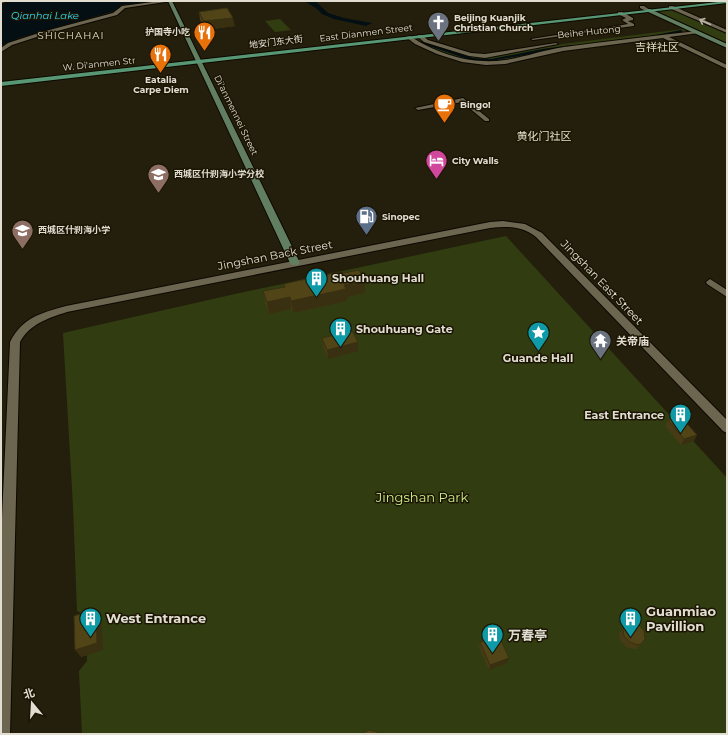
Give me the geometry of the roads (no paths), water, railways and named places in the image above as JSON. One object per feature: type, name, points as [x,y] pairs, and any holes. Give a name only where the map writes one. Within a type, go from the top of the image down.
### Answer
[{"type":"main road","name":"Di'anmennei Street","points":[[170,1],[241,147],[295,263]]},
{"type":"main road","points":[[642,7],[699,1]]},
{"type":"main road","name":"East Dianmen Street","points":[[198,60],[727,2]]},
{"type":"main road","name":"地安门东大街","points":[[198,60],[642,7]]},
{"type":"main road","points":[[648,10],[727,46]]},
{"type":"main road","points":[[1,81],[198,60]]},
{"type":"main road","name":"W. Di'anmen Str","points":[[1,84],[198,60]]},
{"type":"street","points":[[1,2],[8,1]]},
{"type":"street","points":[[124,1],[124,7]]},
{"type":"street","points":[[1,50],[10,44],[44,32],[115,14],[124,7],[170,1]]},
{"type":"street","points":[[642,7],[648,10]]},
{"type":"street","points":[[671,7],[727,32]]},
{"type":"street","points":[[605,29],[632,25],[624,20],[631,19],[620,13]]},
{"type":"street","name":"Beihe Hutong","points":[[420,36],[426,41],[471,55],[494,55],[542,45],[600,40],[688,28]]},
{"type":"street","points":[[542,45],[533,39],[595,30]]},
{"type":"street","points":[[408,37],[419,46],[455,58],[487,63],[503,62],[544,52],[697,32]]},
{"type":"street","points":[[665,37],[727,67]]},
{"type":"street","points":[[600,40],[608,44]]},
{"type":"street","points":[[494,55],[503,62]]},
{"type":"street","points":[[418,108],[463,100],[487,120]]},
{"type":"street","name":"Jingshan Back Street","points":[[1,734],[15,342],[23,328],[42,316],[66,309],[490,225],[515,223],[525,226]]},
{"type":"street","name":"Jingshan East Street","points":[[525,226],[534,230],[545,240],[727,428]]},
{"type":"street","points":[[710,282],[727,294]]},
{"type":"water","name":"Qianhai Lake","points":[[15,1],[159,1],[121,5],[118,10],[18,38],[1,46],[1,4]]},
{"type":"water","points":[[304,1],[315,1],[328,13],[344,18],[372,23],[366,26],[334,19],[322,14],[316,8]]},
{"type":"waterway","points":[[642,38],[681,31]]},
{"type":"waterway","points":[[416,40],[472,59],[491,60],[572,46]]},
{"type":"place","name":"Beijing Kuanjik Christian Church","points":[[438,42]]},
{"type":"place","name":"护国寺小吃","points":[[205,52]]},
{"type":"place","name":"Eatalia Carpe Diem","points":[[161,74]]},
{"type":"place","name":"Bingo!","points":[[444,124]]},
{"type":"place","name":"City Walls","points":[[437,180]]},
{"type":"place","name":"西城区什刹海小学分校","points":[[158,194]]},
{"type":"place","name":"Sinopec","points":[[366,236]]},
{"type":"place","name":"西城区什刹海小学","points":[[23,250]]},
{"type":"place","name":"Shouhuang Hall","points":[[316,298]]},
{"type":"place","name":"Shouhuang Gate","points":[[340,348]]},
{"type":"place","name":"Guande Hall","points":[[538,352]]},
{"type":"place","name":"关帝庙","points":[[601,360]]},
{"type":"place","name":"East Entrance","points":[[680,434]]},
{"type":"place","name":"West Entrance","points":[[91,638]]},
{"type":"place","name":"Guanmiao Pavillion","points":[[630,638]]},
{"type":"place","name":"万春亭","points":[[493,654]]},
{"type":"district","name":"SHICHAHAI","points":[[71,35]]},
{"type":"district","name":"吉祥社区","points":[[657,47]]},
{"type":"district","name":"黄化门社区","points":[[544,136]]},
{"type":"park label","name":"Jingshan Park","points":[[422,497]]}]
